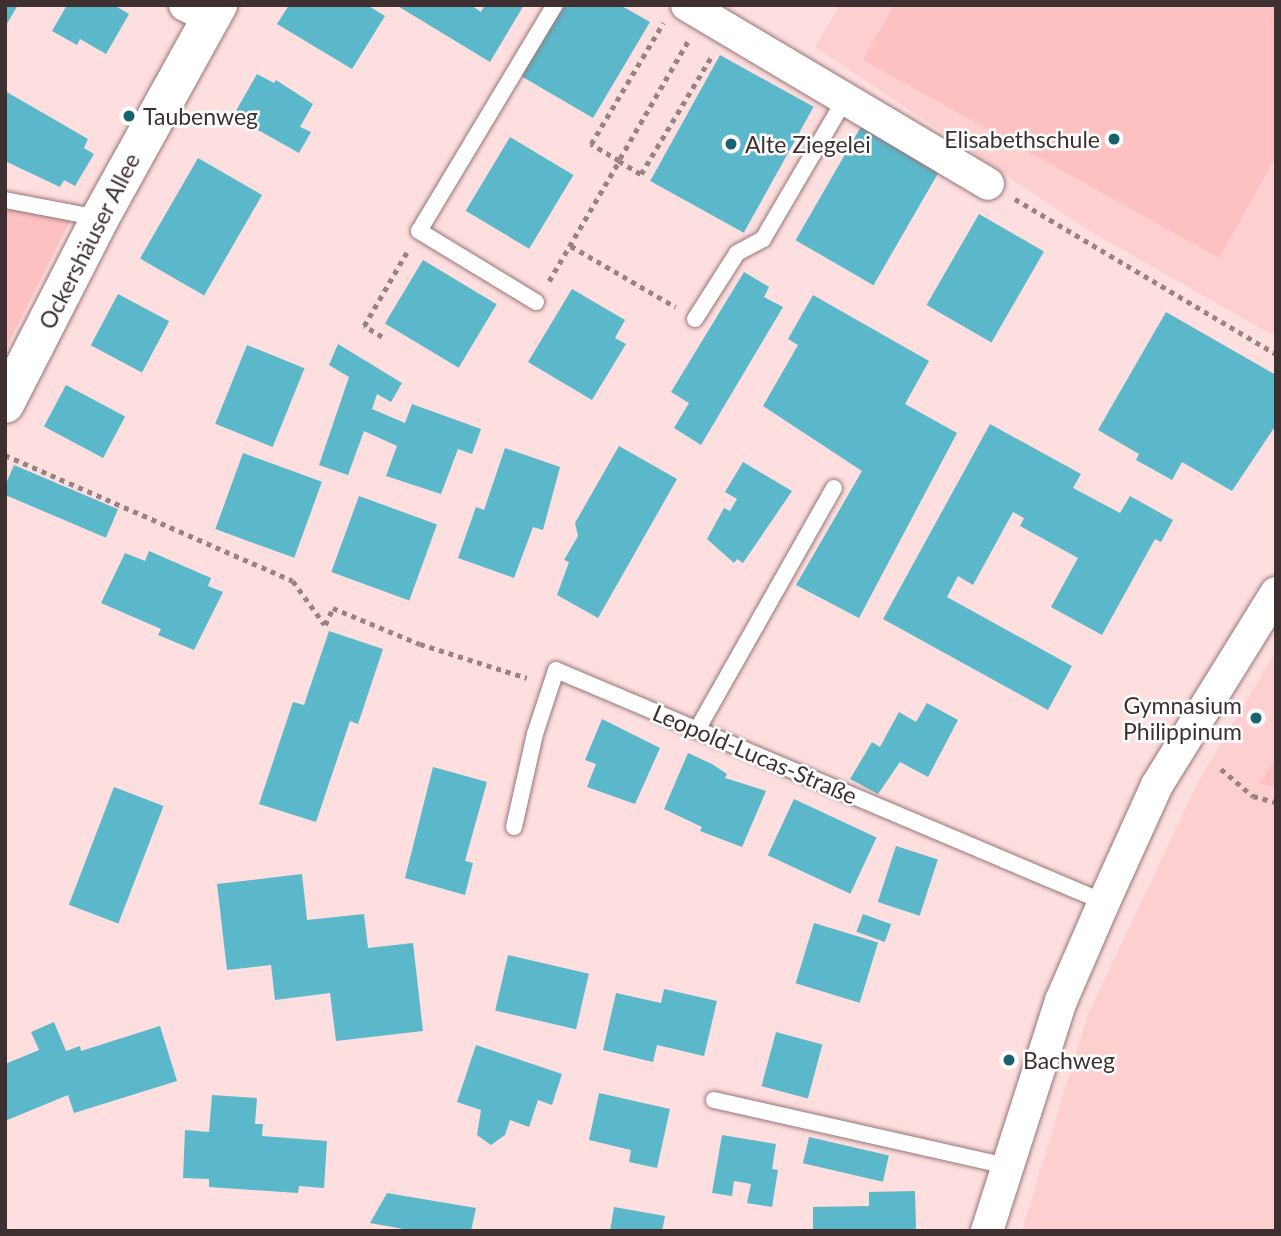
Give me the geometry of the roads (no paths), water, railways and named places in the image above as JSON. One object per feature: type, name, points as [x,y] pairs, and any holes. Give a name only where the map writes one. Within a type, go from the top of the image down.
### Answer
[{"type":"street","name":"Ockershäuser Allee","points":[[5,404],[204,9]]},
{"type":"street","points":[[696,16],[845,99],[988,184]]},
{"type":"street","points":[[987,1231],[1060,1001],[1104,902],[1157,785],[1276,593]]},
{"type":"lane","points":[[536,302],[419,231],[555,5]]},
{"type":"lane","points":[[695,319],[737,253],[763,239],[845,99]]},
{"type":"lane","points":[[5,200],[100,218]]},
{"type":"lane","points":[[697,730],[834,488]]},
{"type":"lane","name":"Leopold-Lucas-Straße","points":[[514,827],[556,670],[1104,902]]},
{"type":"lane","points":[[714,1100],[1006,1166]]},
{"type":"place","name":"Taubenweg","points":[[129,116]]},
{"type":"place","name":"Elisabethschule","points":[[1114,139]]},
{"type":"place","name":"Alte Ziegelei","points":[[731,144]]},
{"type":"place","name":"Gymnasium Philippinum","points":[[1256,718]]},
{"type":"place","name":"Bachweg","points":[[1009,1060]]}]
